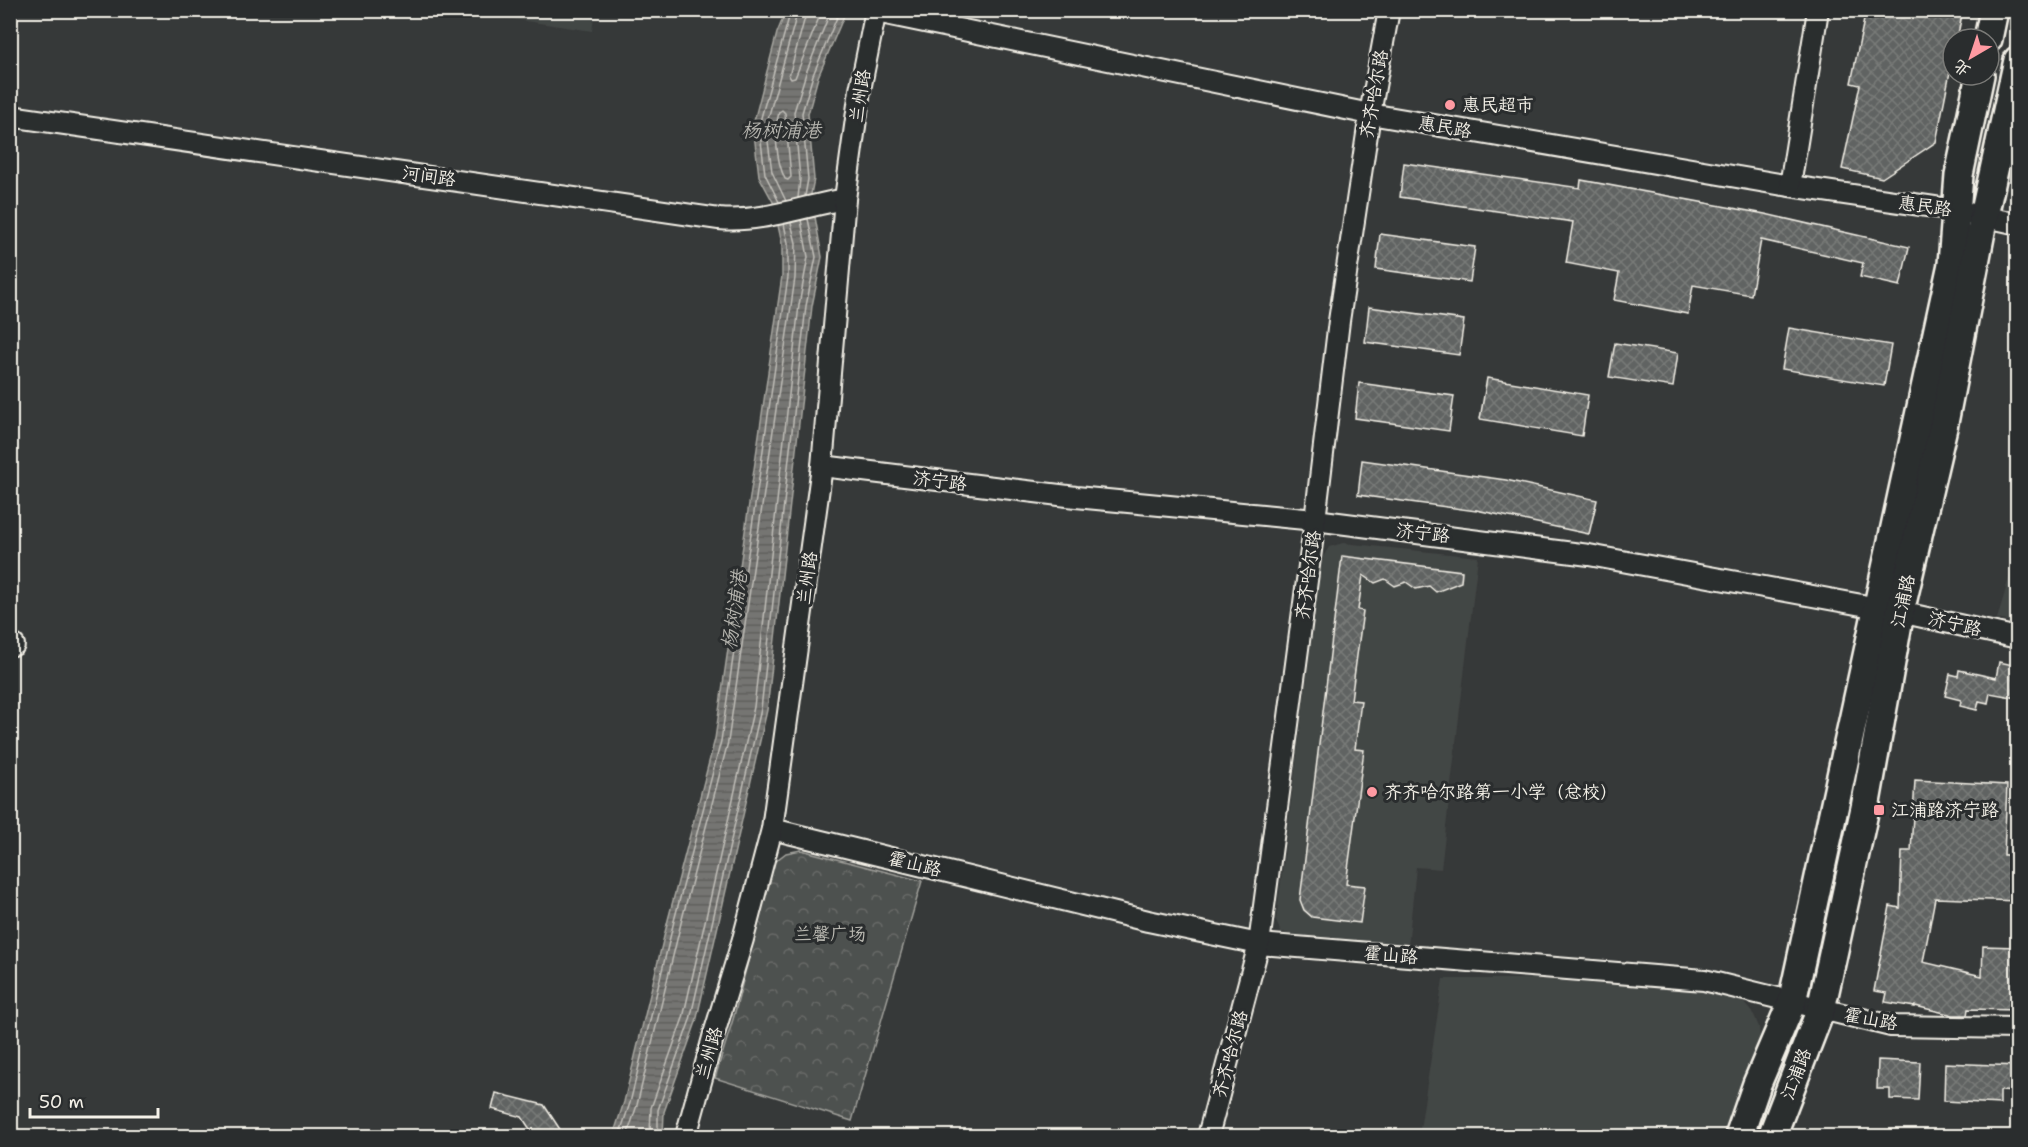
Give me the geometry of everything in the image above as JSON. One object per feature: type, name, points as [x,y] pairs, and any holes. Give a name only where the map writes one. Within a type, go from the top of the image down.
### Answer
[{"type":"main road","points":[[1990,27],[1994,10]]},
{"type":"main road","name":"江浦路","points":[[1739,1137],[1757,1084],[1792,1002],[1888,610],[1944,423],[1984,216],[2018,60]]},
{"type":"main road","name":"江浦路","points":[[1772,1137],[1821,1009],[1865,808],[1888,610],[1952,264],[1959,175],[1977,87]]},
{"type":"street","name":"齐齐哈尔路","points":[[1208,1137],[1259,944],[1339,321],[1370,114],[1389,10]]},
{"type":"street","points":[[1790,186],[1818,10]]},
{"type":"street","name":"惠民路","points":[[876,11],[1370,114],[1790,186],[1955,210],[2018,224]]},
{"type":"street","name":"兰州路","points":[[686,1137],[772,829],[822,466],[845,199],[860,90],[876,11]]},
{"type":"street","name":"河间路","points":[[10,116],[734,221],[845,199]]},
{"type":"street","name":"济宁路","points":[[822,466],[1076,497],[1315,520],[1589,555],[1888,610],[2018,638]]},
{"type":"street","name":"霍山路","points":[[772,829],[1148,921],[1259,944],[1704,980],[1891,1026],[2018,1028]]},
{"type":"shaded area","points":[[460,11],[595,11],[592,31]]},
{"type":"shaded area","name":"齐齐哈尔路第一小学（总校）","points":[[1343,543],[1478,557],[1441,869],[1416,867],[1408,947],[1304,937],[1281,932],[1276,920],[1320,572],[1323,557],[1329,547]]},
{"type":"shaded area","points":[[2017,551],[2017,623],[1997,619]]},
{"type":"shaded area","points":[[1443,979],[1537,979],[1722,994],[1744,1003],[1754,1015],[1759,1027],[1761,1048],[1725,1136],[1419,1136]]},
{"type":"green space","name":"兰馨广场","points":[[801,850],[922,881],[852,1121],[715,1078],[734,1016],[773,863],[786,853]]},
{"type":"water","name":"杨树浦港","points":[[786,11],[846,11],[818,77],[808,114],[814,179],[811,194],[822,257],[812,306],[767,710],[696,1022],[664,1112],[663,1136],[613,1136],[624,1102],[715,739],[782,276],[782,244],[773,202],[759,176],[753,125],[777,33]]},
{"type":"building","points":[[1866,10],[1963,10],[1959,27],[1941,27],[1941,87],[1947,87],[1936,142],[1882,178],[1842,169],[1860,85],[1851,83]]},
{"type":"building","points":[[1404,163],[1580,188],[1581,180],[1765,214],[1909,247],[1900,286],[1860,277],[1863,263],[1761,240],[1751,295],[1693,285],[1688,314],[1614,300],[1619,273],[1566,263],[1573,222],[1400,197]]},
{"type":"building","points":[[1380,234],[1475,247],[1470,282],[1376,269]]},
{"type":"building","points":[[1369,307],[1464,320],[1459,355],[1365,342]]},
{"type":"building","points":[[1789,328],[1891,345],[1884,386],[1782,369]]},
{"type":"building","points":[[1615,343],[1678,353],[1673,387],[1609,377]]},
{"type":"building","points":[[1487,378],[1588,395],[1582,436],[1480,419]]},
{"type":"building","points":[[1359,383],[1454,396],[1449,431],[1355,418]]},
{"type":"building","points":[[1362,460],[1506,480],[1597,500],[1589,534],[1476,510],[1358,495]]},
{"type":"building","points":[[1342,556],[1462,571],[1461,582],[1436,592],[1429,586],[1416,589],[1406,582],[1395,586],[1385,579],[1375,583],[1363,575],[1358,610],[1363,611],[1351,700],[1361,701],[1355,749],[1364,750],[1346,884],[1365,886],[1360,923],[1312,917],[1304,910],[1300,900]]},
{"type":"building","points":[[1999,662],[2018,666],[2018,698],[1990,693],[1988,703],[1979,701],[1977,710],[1960,706],[1961,700],[1945,696],[1950,674],[1958,676],[1959,670],[1996,678]]},
{"type":"building","points":[[1915,780],[2007,785],[2004,855],[2018,855],[2018,901],[1935,898],[1923,962],[1982,976],[1983,946],[2018,947],[2018,1010],[1968,1009],[1967,1015],[1953,1015],[1885,1002],[1887,993],[1874,991],[1890,906],[1900,908],[1902,851],[1911,851]]},
{"type":"building","points":[[1878,1060],[1920,1062],[1918,1100],[1890,1099],[1890,1089],[1877,1089]]},
{"type":"building","points":[[1945,1063],[2018,1066],[2018,1092],[2000,1091],[2000,1104],[1944,1101]]},
{"type":"building","points":[[496,1093],[544,1105],[565,1137],[535,1137],[522,1117],[492,1109]]},
{"type":"place","name":"惠民超市","points":[[1450,105]]},
{"type":"place","name":"齐齐哈尔路第一小学（总校）","points":[[1372,792]]},
{"type":"place","name":"江浦路济宁路","points":[[1879,810]]}]
